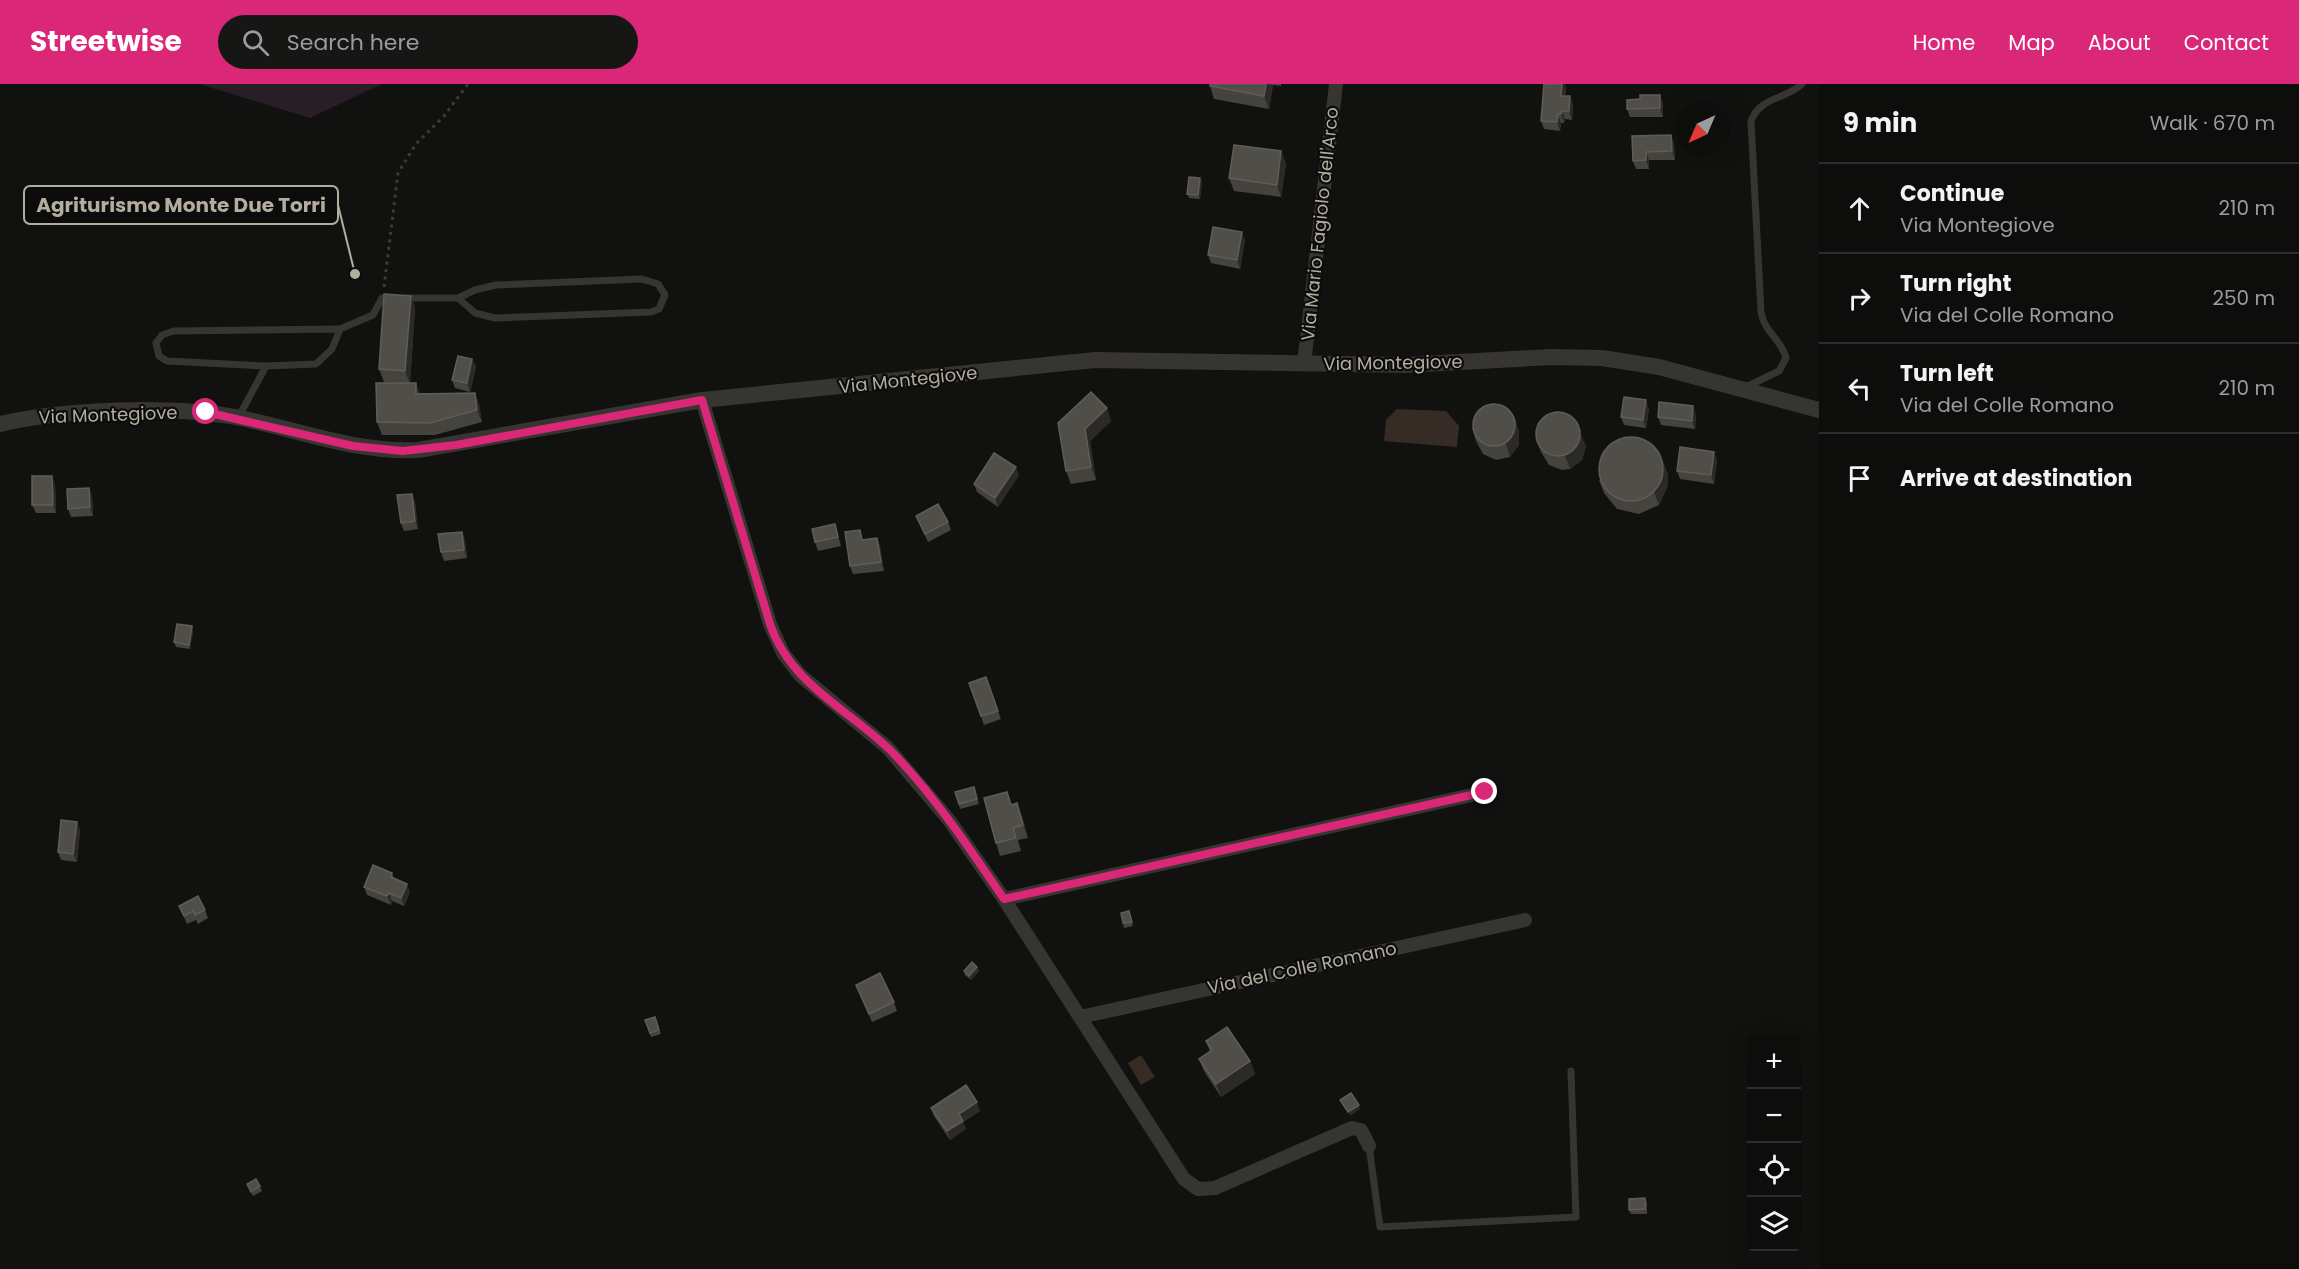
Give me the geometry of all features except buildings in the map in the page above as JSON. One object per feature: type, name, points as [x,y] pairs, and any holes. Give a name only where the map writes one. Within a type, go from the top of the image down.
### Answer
[{"type":"street","name":"Via Mario Fagiolo dell'Arco","points":[[1304,364],[1336,84]]},
{"type":"street","name":"Via Montegiove","points":[[0,424],[51,415],[98,412],[190,412],[238,418],[346,444],[403,451],[456,445],[702,400],[1084,361],[1425,365],[1544,357],[1595,357],[1652,365],[1819,410]]},
{"type":"street","points":[[702,400],[770,624],[783,653],[806,681],[874,736],[908,769],[949,820],[1004,899],[1184,1179],[1198,1189],[1215,1188],[1348,1129],[1361,1130],[1369,1146]]},
{"type":"street","points":[[1004,899],[1485,792]]},
{"type":"street","name":"Via del Colle Romano","points":[[1080,1017],[1525,920]]},
{"type":"lane","points":[[1741,389],[1779,371],[1786,358],[1780,344],[1765,327],[1761,312],[1751,121],[1758,108],[1793,91],[1802,84]]},
{"type":"lane","points":[[340,329],[332,349],[316,364],[266,366],[167,361],[159,356],[156,343],[162,335],[174,331],[340,329],[373,315],[382,298],[458,298],[496,285],[642,279],[658,284],[665,295],[659,309],[645,313],[502,319],[475,313],[458,298]]},
{"type":"lane","points":[[238,418],[266,366]]},
{"type":"lane","points":[[1369,1146],[1380,1227],[1576,1217],[1571,1071]]},
{"type":"path","points":[[382,298],[398,173],[416,144],[444,116],[468,84]]},
{"type":"shaded area","points":[[199,84],[382,84],[310,118]]},
{"type":"shaded area","points":[[1397,409],[1446,411],[1459,426],[1457,447],[1384,441],[1386,420]]},
{"type":"shaded area","points":[[1141,1055],[1155,1077],[1141,1085],[1128,1063]]},
{"type":"place","name":"Agriturismo Monte Due Torri","points":[[355,274]]},
{"type":"route","points":[[206,412],[353,446],[403,451],[434,449],[702,400],[770,624],[783,653],[806,681],[888,748],[908,769],[949,820],[1004,899],[1485,792]]}]
